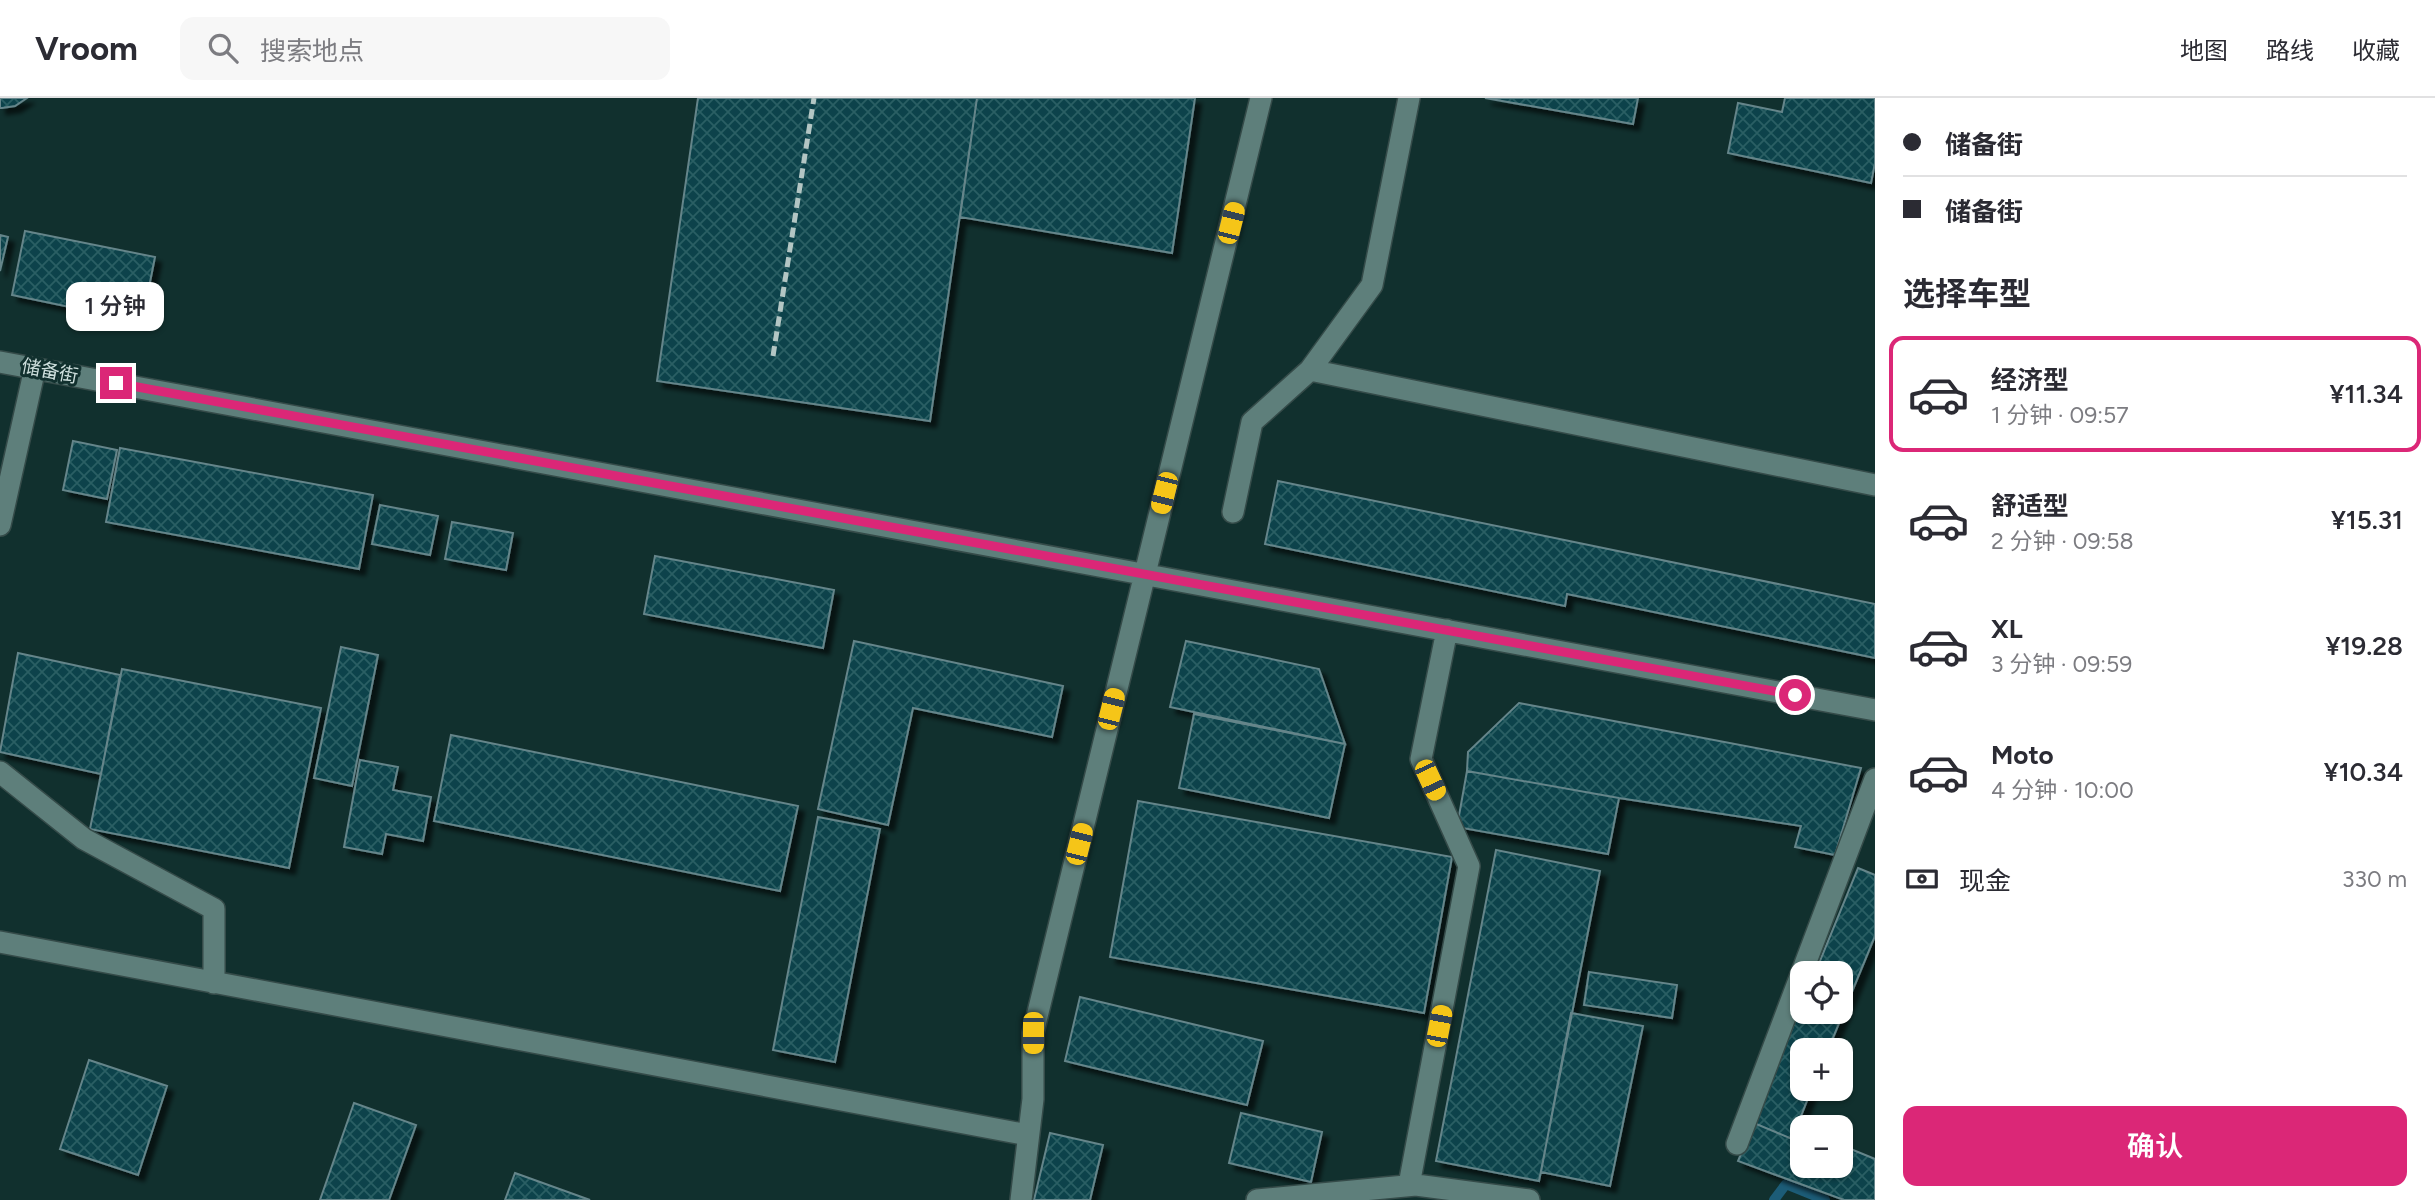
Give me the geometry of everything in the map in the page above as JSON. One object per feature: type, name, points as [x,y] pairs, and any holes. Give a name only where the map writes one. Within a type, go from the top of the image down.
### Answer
[{"type":"street","points":[[1021,1200],[1033,1099],[1033,1033],[1261,98]]},
{"type":"street","points":[[1233,512],[1252,422],[1310,370],[1372,285],[1409,98]]},
{"type":"street","name":"储备街","points":[[0,362],[1875,710]]},
{"type":"street","points":[[0,525],[35,368]]},
{"type":"street","points":[[1310,370],[1875,485]]},
{"type":"street","points":[[1409,1185],[1469,866],[1421,758],[1447,630]]},
{"type":"street","points":[[0,772],[84,839],[214,909],[214,983]]},
{"type":"street","points":[[1737,1144],[1875,779]]},
{"type":"street","points":[[0,942],[1028,1135]]},
{"type":"street","points":[[1256,1200],[1409,1185],[1529,1200]]},
{"type":"building","points":[[0,98],[27,98],[15,106],[0,108]]},
{"type":"building","points":[[698,98],[977,98],[930,421],[657,381]]},
{"type":"building","points":[[977,98],[1195,98],[1172,253],[960,217]]},
{"type":"building","points":[[1485,98],[1638,98],[1633,124]]},
{"type":"building","points":[[1785,98],[1875,98],[1875,163],[1871,183],[1728,153],[1738,103],[1782,112]]},
{"type":"building","points":[[25,231],[155,257],[142,322],[12,295]]},
{"type":"building","points":[[0,235],[8,237],[0,271]]},
{"type":"building","points":[[73,441],[117,450],[107,499],[63,490]]},
{"type":"building","points":[[120,448],[373,495],[359,569],[106,522]]},
{"type":"building","points":[[1278,481],[1875,604],[1875,658],[1567,594],[1565,606],[1265,544]]},
{"type":"building","points":[[380,505],[438,516],[430,555],[372,544]]},
{"type":"building","points":[[452,522],[513,533],[506,570],[445,559]]},
{"type":"building","points":[[655,556],[834,590],[823,648],[644,614]]},
{"type":"building","points":[[854,641],[1063,686],[1052,737],[913,708],[888,825],[818,809]]},
{"type":"building","points":[[1186,641],[1319,669],[1345,744],[1170,707]]},
{"type":"building","points":[[341,647],[378,655],[352,786],[314,778]]},
{"type":"building","points":[[18,653],[120,675],[101,774],[0,752]]},
{"type":"building","points":[[122,669],[321,708],[289,868],[90,829]]},
{"type":"building","points":[[1519,703],[1861,768],[1835,855],[1795,847],[1801,826],[1467,771],[1468,752]]},
{"type":"building","points":[[1194,714],[1345,744],[1329,818],[1179,788]]},
{"type":"building","points":[[451,735],[798,806],[780,891],[434,821]]},
{"type":"building","points":[[360,760],[398,767],[393,790],[431,797],[423,841],[386,834],[382,854],[344,847]]},
{"type":"building","points":[[1467,771],[1619,798],[1608,854],[1457,827]]},
{"type":"building","points":[[1138,801],[1452,857],[1424,1013],[1110,957]]},
{"type":"building","points":[[818,817],[880,829],[835,1062],[773,1050]]},
{"type":"building","points":[[1496,850],[1600,871],[1539,1181],[1436,1161]]},
{"type":"building","points":[[1858,868],[1875,875],[1875,936],[1853,989],[1853,961],[1820,961]]},
{"type":"building","points":[[1589,972],[1677,985],[1672,1018],[1584,1005]]},
{"type":"building","points":[[1080,997],[1263,1041],[1247,1105],[1065,1061]]},
{"type":"building","points":[[1571,1013],[1643,1026],[1610,1186],[1541,1172]]},
{"type":"building","points":[[1794,1024],[1839,1024],[1833,1038],[1790,1038],[1790,1101],[1807,1101],[1801,1115],[1790,1115],[1790,1138],[1754,1123]]},
{"type":"building","points":[[89,1060],[167,1086],[138,1175],[60,1149]]},
{"type":"building","points":[[354,1103],[416,1125],[389,1200],[320,1200]]},
{"type":"building","points":[[1241,1113],[1322,1132],[1311,1182],[1229,1163]]},
{"type":"building","points":[[1754,1123],[1790,1138],[1790,1178],[1853,1178],[1853,1150],[1875,1159],[1875,1200],[1844,1200],[1738,1161]]},
{"type":"building","points":[[1050,1133],[1103,1145],[1090,1200],[1034,1200]]},
{"type":"building","points":[[515,1173],[590,1200],[505,1200]]},
{"type":"waterway","points":[[1774,1200],[1786,1184],[1825,1200]]},
{"type":"railway","points":[[773,356],[814,98]]},
{"type":"route","points":[[116,383],[1795,695]]}]
